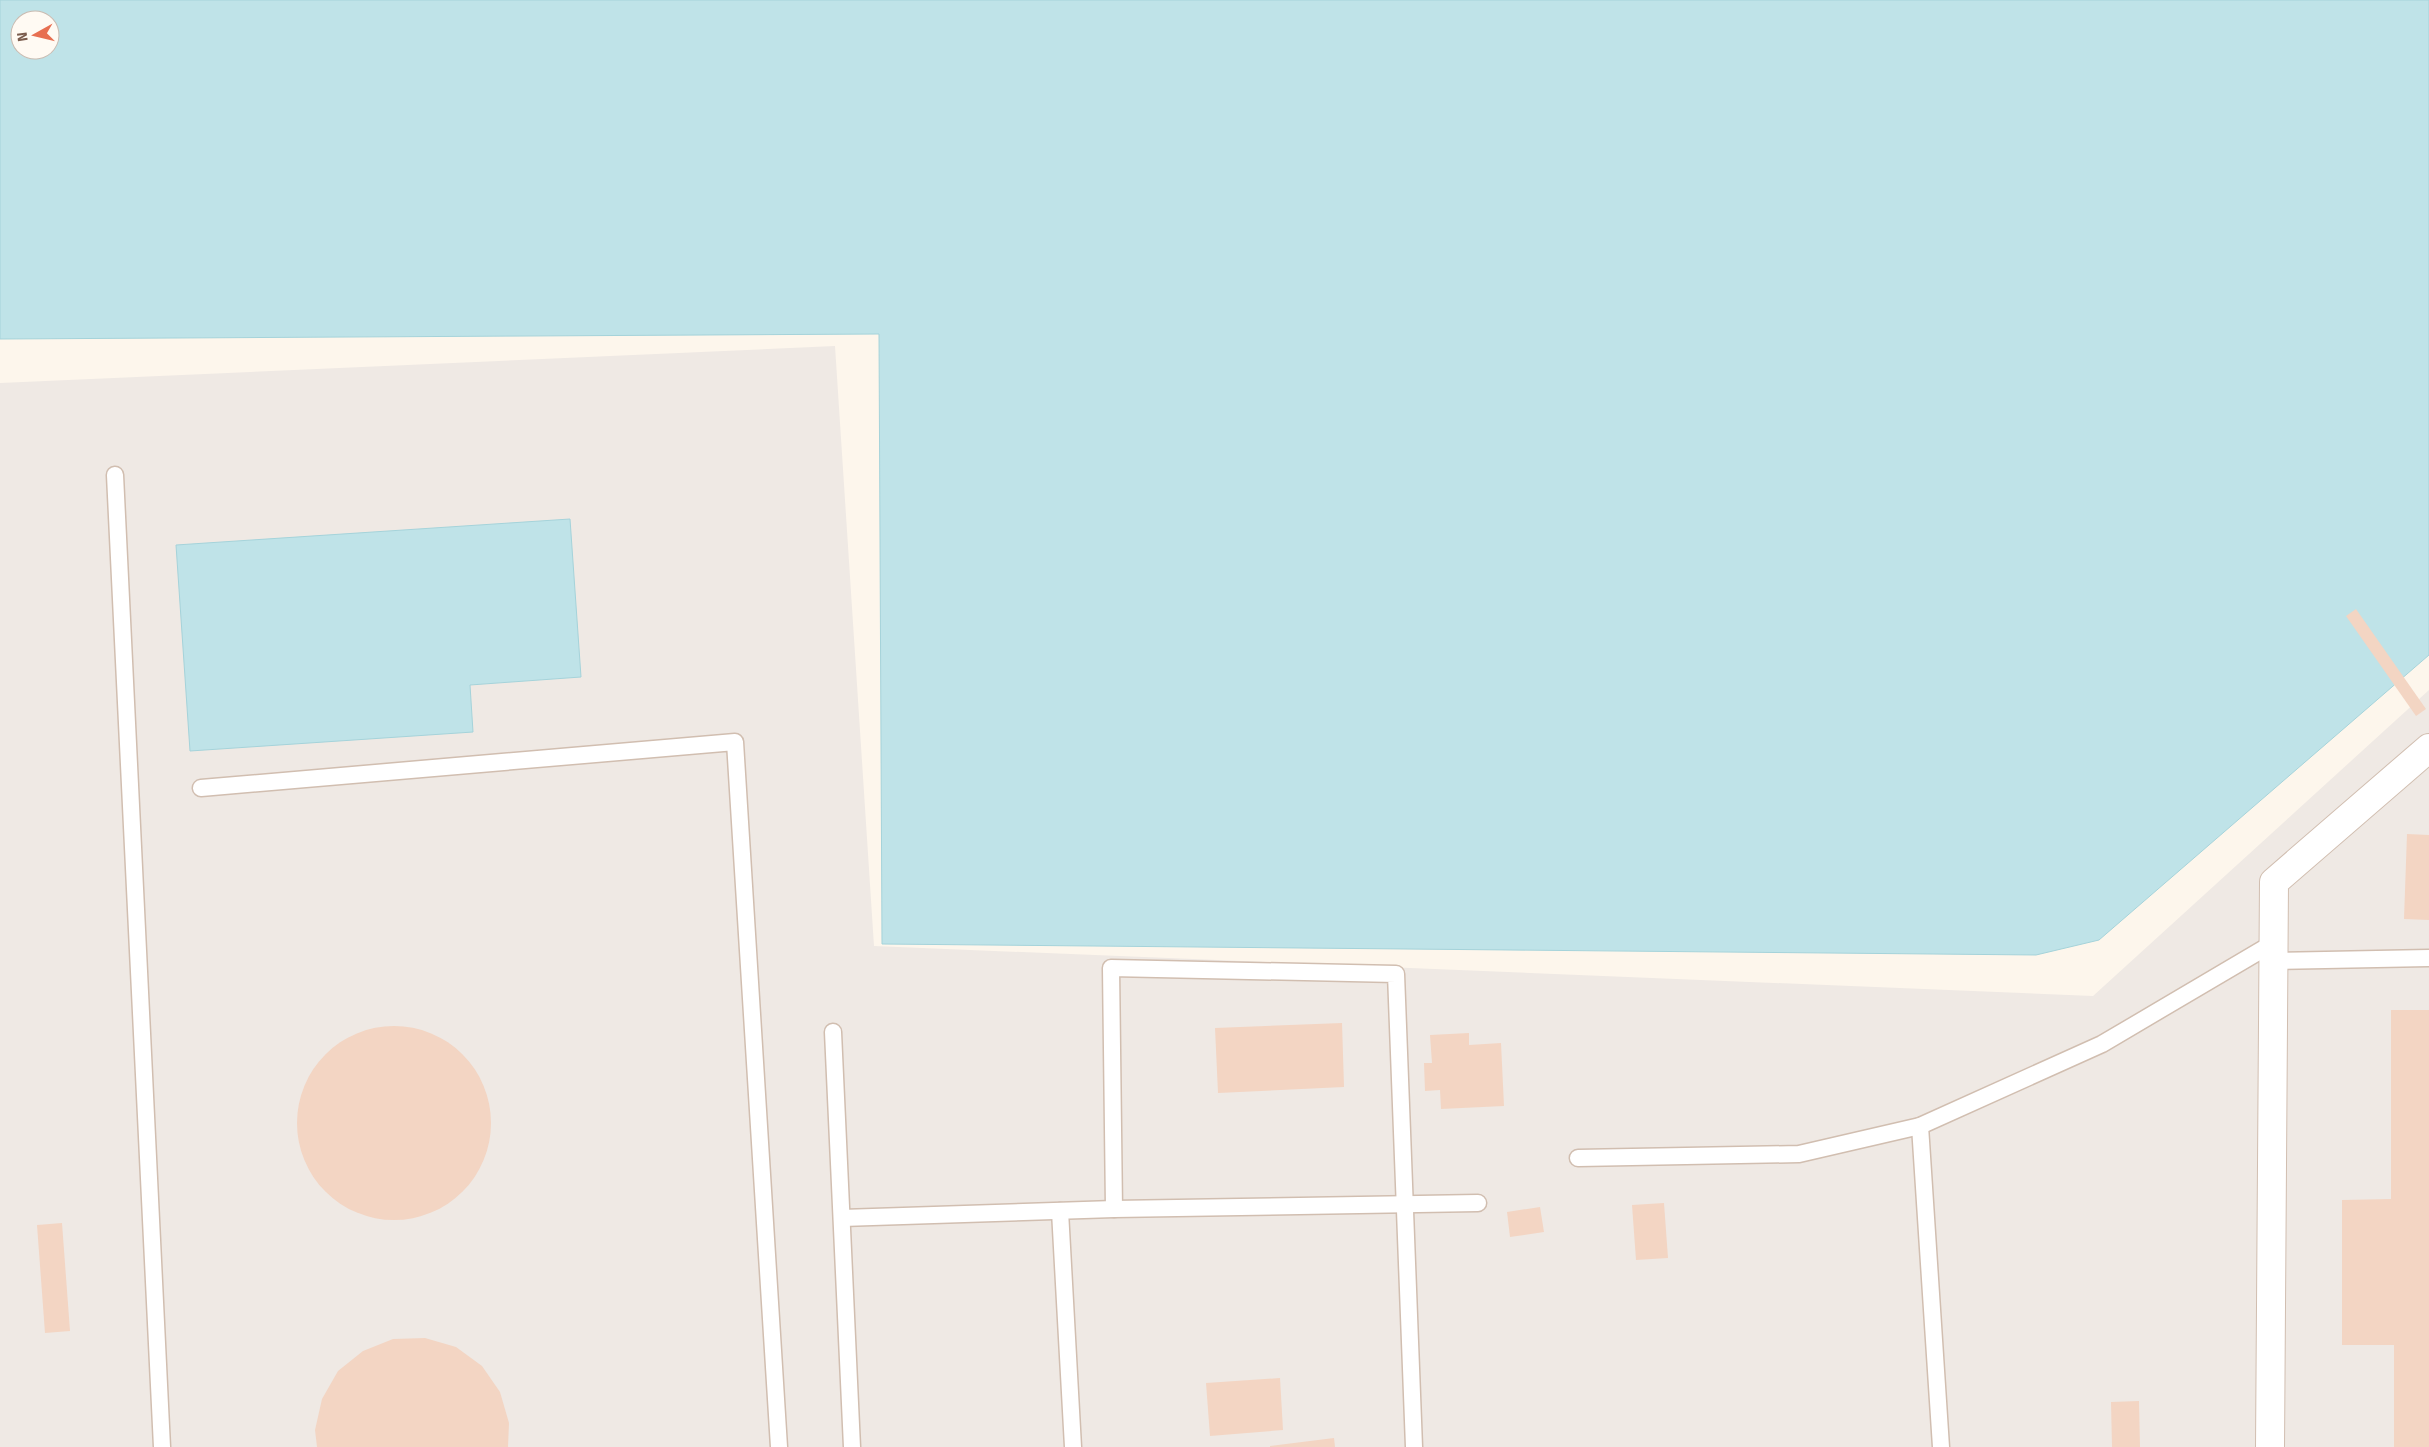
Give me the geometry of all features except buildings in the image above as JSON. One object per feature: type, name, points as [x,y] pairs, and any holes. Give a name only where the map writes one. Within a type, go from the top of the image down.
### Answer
[{"type":"street","points":[[2270,1447],[2274,882],[2429,748]]},
{"type":"lane","points":[[115,475],[162,1447]]},
{"type":"lane","points":[[201,788],[735,742],[779,1447]]},
{"type":"lane","points":[[1578,1158],[1799,1154],[1920,1126],[2102,1044],[2275,951],[2429,958]]},
{"type":"lane","points":[[1114,1209],[1110,968],[1396,974],[1414,1447]]},
{"type":"lane","points":[[833,1032],[852,1447]]},
{"type":"lane","points":[[1920,1126],[1941,1447]]},
{"type":"lane","points":[[842,1218],[1114,1209],[1478,1203]]},
{"type":"lane","points":[[1060,1211],[1074,1447]]},
{"type":"shaded area","points":[[835,346],[874,946],[2093,996],[2429,690],[2429,1447],[0,1447],[0,383]]},
{"type":"water","points":[[0,0],[2429,0],[2429,655],[2099,940],[2036,955],[882,944],[879,334],[0,339]]},
{"type":"water","points":[[570,519],[581,677],[470,685],[473,732],[190,751],[176,545]]}]
